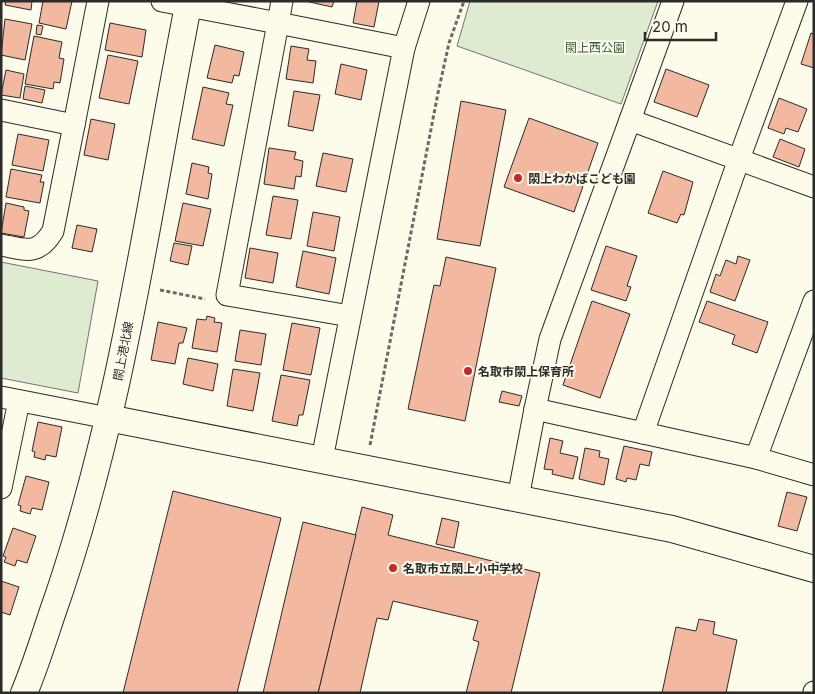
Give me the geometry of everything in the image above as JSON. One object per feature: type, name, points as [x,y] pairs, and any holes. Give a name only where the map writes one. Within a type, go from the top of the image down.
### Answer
[{"type":"street","points":[[1,245],[30,250],[42,246],[53,231],[98,1]]},
{"type":"street","points":[[162,1],[189,4],[404,48]]},
{"type":"street","points":[[282,1],[227,295],[350,316]]},
{"type":"street","points":[[322,459],[404,48],[419,1]]},
{"type":"street","points":[[518,498],[550,339],[674,1]]},
{"type":"street","points":[[643,433],[739,159],[797,1]]},
{"type":"street","name":"閖上港北線","points":[[24,693],[73,556],[99,464],[120,370],[189,4]]},
{"type":"street","points":[[1,110],[74,124]]},
{"type":"street","points":[[630,120],[814,187]]},
{"type":"street","points":[[756,458],[814,301]]},
{"type":"street","points":[[1,488],[10,399],[672,529],[814,569]]},
{"type":"street","points":[[535,409],[756,458],[814,475]]},
{"type":"path","points":[[370,445],[438,92],[449,43],[464,1]]},
{"type":"path","points":[[157,289],[216,301],[227,295]]},
{"type":"green space","name":"閖上西公園","points":[[470,1],[658,1],[621,104],[457,46]]},
{"type":"green space","points":[[1,262],[98,281],[78,393],[1,378]]},
{"type":"building","points":[[6,1],[32,1],[31,10],[5,5]]},
{"type":"building","points":[[43,1],[72,1],[66,29],[39,23]]},
{"type":"building","points":[[305,1],[334,1],[332,7]]},
{"type":"building","points":[[357,1],[379,1],[374,27],[353,23]]},
{"type":"building","points":[[5,19],[32,24],[25,60],[1,55]]},
{"type":"building","points":[[110,23],[146,30],[142,57],[105,50]]},
{"type":"building","points":[[37,25],[43,26],[41,35],[36,34]]},
{"type":"building","points":[[811,33],[814,34],[814,68],[801,64]]},
{"type":"building","points":[[34,36],[62,42],[59,58],[64,59],[60,83],[54,82],[53,89],[25,84]]},
{"type":"building","points":[[215,45],[244,52],[239,76],[234,75],[232,83],[207,78]]},
{"type":"building","points":[[291,46],[309,49],[307,60],[316,61],[313,83],[286,79]]},
{"type":"building","points":[[108,55],[138,61],[129,104],[99,98]]},
{"type":"building","points":[[341,64],[367,70],[361,100],[335,94]]},
{"type":"building","points":[[666,69],[709,85],[697,117],[654,102]]},
{"type":"building","points":[[6,70],[24,74],[20,98],[1,95]]},
{"type":"building","points":[[25,86],[45,90],[42,103],[23,99]]},
{"type":"building","points":[[203,87],[229,93],[226,104],[233,105],[224,146],[192,139]]},
{"type":"building","points":[[294,91],[320,95],[313,131],[288,126]]},
{"type":"building","points":[[779,98],[807,109],[798,132],[786,128],[784,134],[768,128]]},
{"type":"building","points":[[461,101],[506,110],[480,246],[437,239]]},
{"type":"building","points":[[529,118],[598,143],[574,212],[504,187]]},
{"type":"building","points":[[91,119],[115,124],[108,160],[84,155]]},
{"type":"building","points":[[18,134],[49,140],[43,171],[12,165]]},
{"type":"building","points":[[780,139],[805,149],[799,167],[773,157]]},
{"type":"building","points":[[269,148],[296,152],[294,159],[303,161],[301,177],[296,176],[294,189],[264,184]]},
{"type":"building","points":[[323,153],[353,159],[346,192],[316,186]]},
{"type":"building","points":[[192,163],[209,167],[208,173],[212,174],[208,199],[186,194]]},
{"type":"building","points":[[11,169],[42,175],[40,182],[44,182],[40,203],[6,197]]},
{"type":"building","points":[[663,171],[693,182],[684,215],[681,214],[677,223],[648,213]]},
{"type":"building","points":[[273,196],[298,200],[291,239],[266,235]]},
{"type":"building","points":[[6,203],[24,207],[24,210],[29,211],[24,237],[1,233]]},
{"type":"building","points":[[183,203],[211,209],[203,246],[175,241]]},
{"type":"building","points":[[313,212],[340,217],[334,251],[307,246]]},
{"type":"building","points":[[77,225],[97,229],[92,252],[72,248]]},
{"type":"building","points":[[174,243],[192,246],[188,265],[170,261]]},
{"type":"building","points":[[606,246],[637,256],[627,286],[631,287],[626,301],[591,290]]},
{"type":"building","points":[[250,248],[278,253],[273,283],[245,278]]},
{"type":"building","points":[[303,251],[336,258],[329,294],[296,287]]},
{"type":"building","points":[[738,256],[750,260],[735,301],[710,292],[716,274],[720,276],[726,260],[736,264]]},
{"type":"building","points":[[446,257],[496,268],[465,421],[408,409],[434,285],[440,286]]},
{"type":"building","points":[[592,301],[630,314],[600,398],[563,385]]},
{"type":"building","points":[[707,301],[768,322],[757,353],[732,344],[735,335],[699,322]]},
{"type":"building","points":[[207,316],[215,318],[214,322],[222,323],[217,352],[192,348],[197,319],[206,320]]},
{"type":"building","points":[[158,322],[187,328],[183,343],[179,343],[175,364],[151,360]]},
{"type":"building","points":[[292,323],[320,328],[311,375],[283,370]]},
{"type":"building","points":[[240,330],[266,334],[261,365],[235,361]]},
{"type":"building","points":[[188,358],[218,364],[213,391],[183,384]]},
{"type":"building","points":[[233,369],[260,373],[253,411],[227,406]]},
{"type":"building","points":[[281,375],[310,380],[303,415],[299,415],[297,426],[272,421]]},
{"type":"building","points":[[502,391],[522,396],[519,406],[499,402]]},
{"type":"building","points":[[38,422],[62,427],[56,457],[46,455],[45,460],[34,457],[35,452],[32,451]]},
{"type":"building","points":[[550,438],[563,441],[560,453],[578,457],[573,479],[552,474],[553,470],[544,469]]},
{"type":"building","points":[[624,446],[652,452],[649,466],[640,464],[636,480],[627,478],[626,482],[616,479]]},
{"type":"building","points":[[585,448],[600,451],[599,457],[609,459],[604,485],[579,479]]},
{"type":"building","points":[[26,476],[49,482],[42,510],[32,508],[30,514],[20,511],[21,506],[18,505]]},
{"type":"building","points":[[173,491],[281,518],[237,693],[123,693]]},
{"type":"building","points":[[787,492],[807,497],[797,531],[778,526]]},
{"type":"building","points":[[362,507],[393,515],[388,535],[540,573],[511,693],[466,693],[479,642],[473,640],[478,621],[393,601],[388,620],[377,618],[360,693],[318,693]]},
{"type":"building","points":[[442,518],[459,522],[454,548],[436,544]]},
{"type":"building","points":[[303,522],[356,535],[318,693],[263,693]]},
{"type":"building","points":[[13,528],[36,536],[27,563],[17,560],[15,566],[4,562],[6,557],[3,556]]},
{"type":"building","points":[[1,581],[19,587],[10,615],[1,612]]},
{"type":"building","points":[[699,619],[715,622],[713,634],[737,640],[726,693],[662,693],[676,627],[696,631]]},
{"type":"place","name":"閖上わかばこども園","points":[[518,178]]},
{"type":"place","name":"名取市閖上保育所","points":[[468,371]]},
{"type":"place","name":"名取市立閖上小中学校","points":[[393,568]]}]
